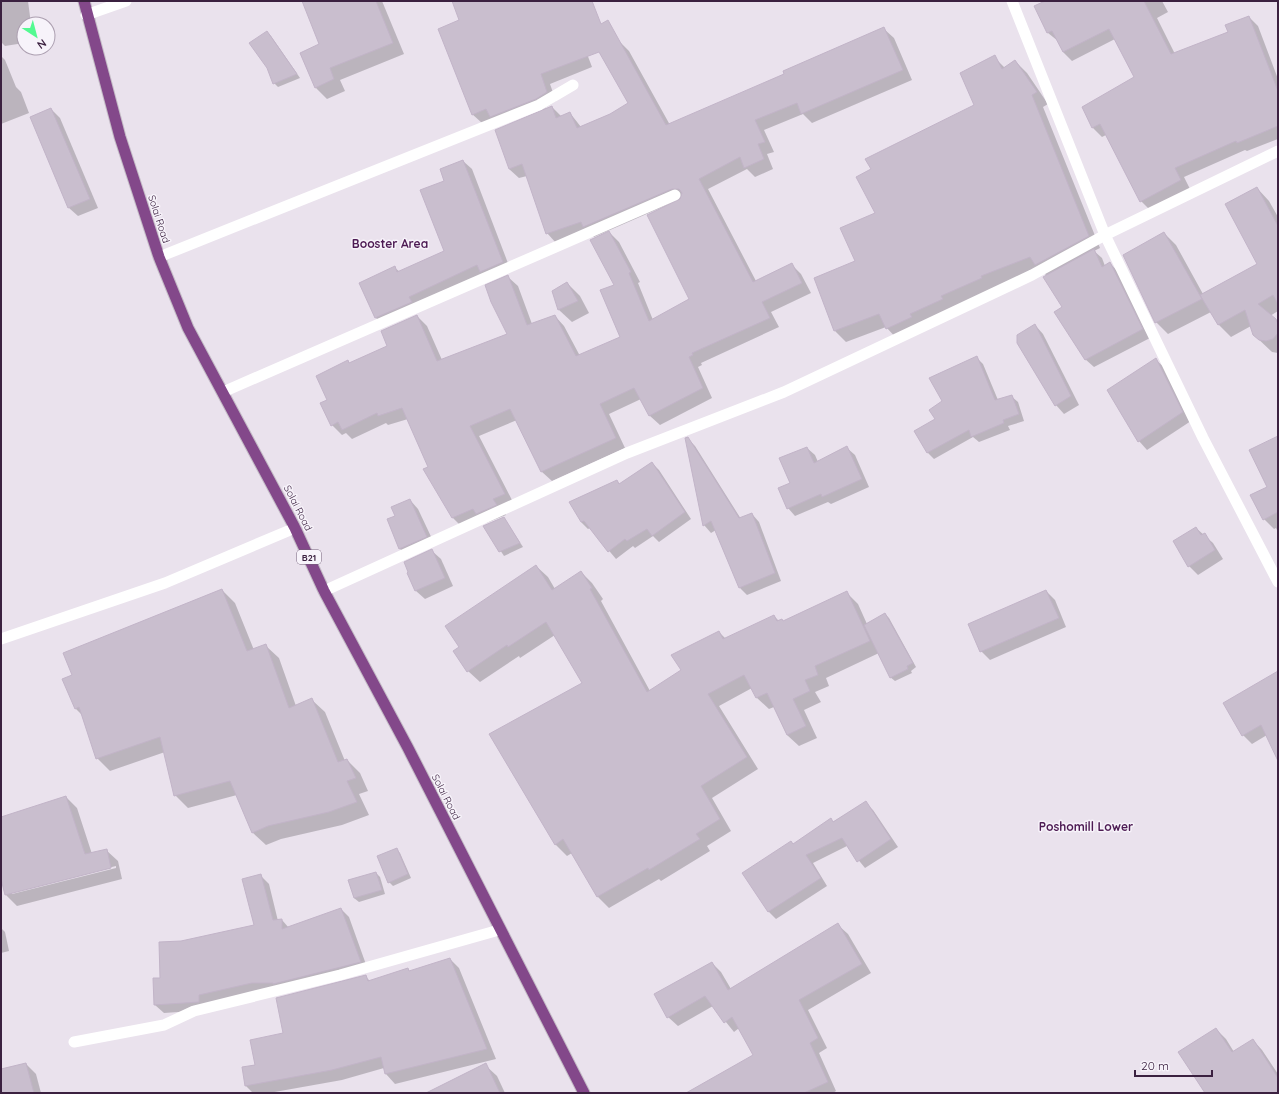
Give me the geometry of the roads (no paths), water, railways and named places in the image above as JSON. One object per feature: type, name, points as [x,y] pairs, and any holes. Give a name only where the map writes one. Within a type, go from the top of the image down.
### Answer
[{"type":"highway","name":"Solai Road","points":[[84,1],[86,15],[120,137],[159,257],[188,328],[295,528],[324,591],[408,748],[499,930],[584,1093]]},
{"type":"street","points":[[86,15],[126,1]]},
{"type":"street","points":[[1012,1],[1105,235],[1203,438],[1278,582]]},
{"type":"street","points":[[159,257],[540,105],[573,85]]},
{"type":"street","points":[[324,591],[627,453],[784,392],[1032,275],[1105,235],[1278,151]]},
{"type":"street","points":[[223,392],[675,196]]},
{"type":"street","points":[[1,639],[165,583],[295,528]]},
{"type":"street","points":[[74,1042],[164,1024],[194,1011],[340,975],[499,930]]},
{"type":"district","name":"Booster Area","points":[[390,243]]},
{"type":"district","name":"Poshomill Lower","points":[[1086,826]]}]
